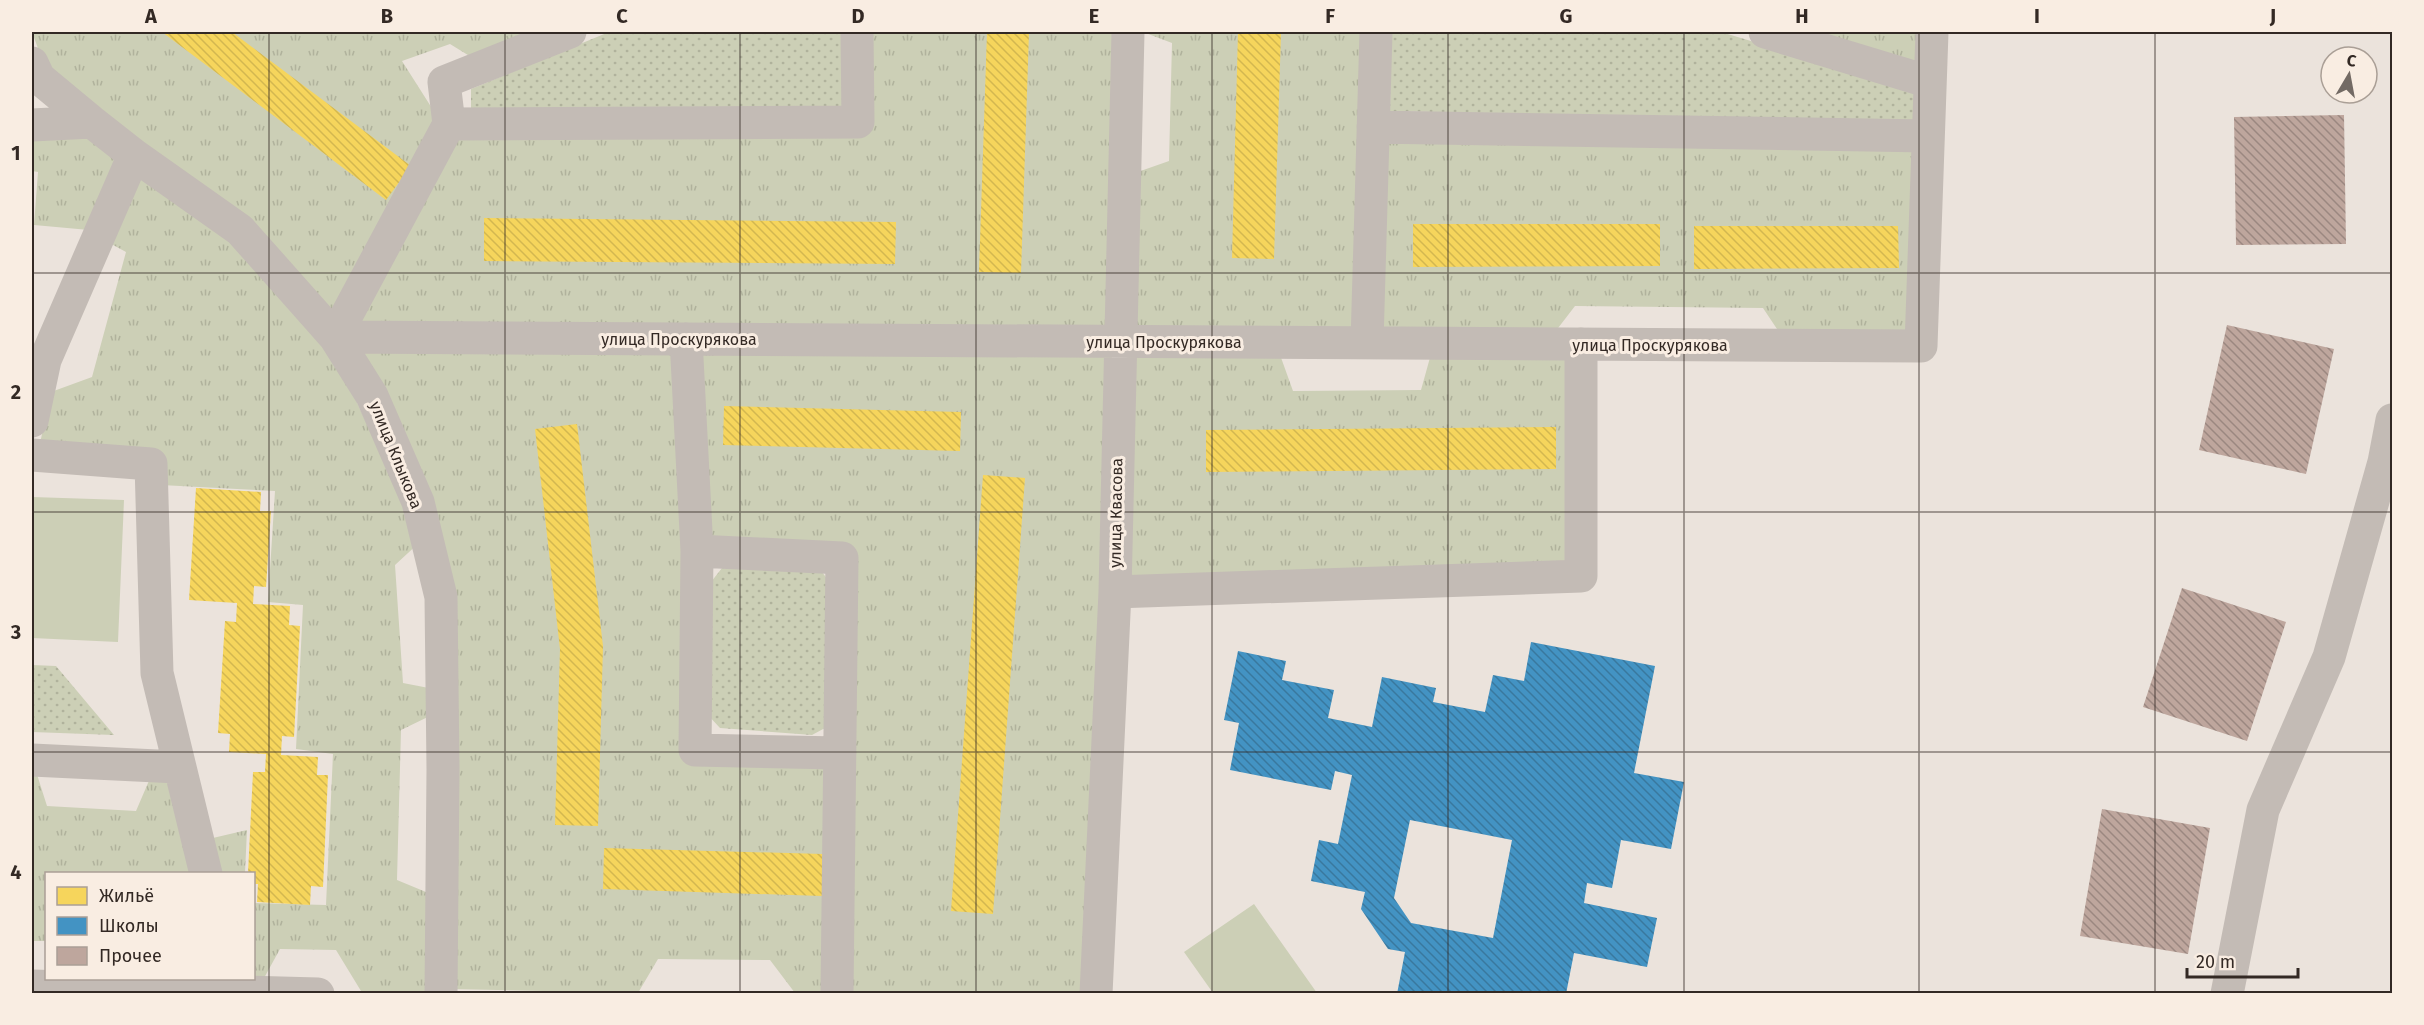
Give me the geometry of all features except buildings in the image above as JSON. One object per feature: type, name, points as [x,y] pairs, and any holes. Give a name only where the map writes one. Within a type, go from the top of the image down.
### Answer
[{"type":"street","points":[[335,337],[449,124],[444,82],[570,32]]},
{"type":"street","points":[[449,124],[858,122],[857,32]]},
{"type":"street","name":"улица Квасова","points":[[1096,993],[1114,592],[1128,32]]},
{"type":"street","points":[[1367,343],[1376,32]]},
{"type":"street","points":[[1765,32],[1930,82]]},
{"type":"street","name":"улица Проскурякова","points":[[335,337],[1921,346],[1932,32]]},
{"type":"street","name":"улица Клыкова","points":[[32,63],[39,78],[92,122],[134,155],[240,230],[335,337],[372,396],[418,502],[441,597],[443,769],[441,993]]},
{"type":"street","points":[[32,125],[92,122]]},
{"type":"street","points":[[1373,128],[1928,136]]},
{"type":"street","points":[[32,421],[45,360],[134,155]]},
{"type":"street","points":[[686,339],[697,551],[695,750],[840,753]]},
{"type":"street","points":[[1114,592],[1581,576],[1581,345]]},
{"type":"street","points":[[2227,993],[2263,810],[2329,657],[2384,462],[2392,420]]},
{"type":"street","points":[[32,455],[151,464],[157,673],[178,767],[206,872]]},
{"type":"street","points":[[697,551],[842,558],[837,993]]},
{"type":"street","points":[[32,760],[178,767]]},
{"type":"street","points":[[32,986],[211,984],[318,993]]},
{"type":"green space","points":[[32,32],[543,32],[476,60],[450,44],[402,61],[442,124],[334,321],[47,73]]},
{"type":"green space","points":[[609,32],[845,32],[846,106],[471,111],[471,89]]},
{"type":"green space","points":[[867,32],[1119,32],[1110,334],[347,331],[453,129]]},
{"type":"green space","points":[[1143,32],[1367,32],[1359,331],[1129,330],[1132,174],[1169,161],[1172,43]]},
{"type":"green space","points":[[1391,32],[1721,32],[1920,92],[1920,124],[1390,111]]},
{"type":"green space","points":[[1793,32],[1924,32],[1922,71]]},
{"type":"green space","points":[[79,129],[118,156],[89,230],[34,225],[38,172],[32,171],[32,132]]},
{"type":"green space","points":[[1380,135],[1919,146],[1910,335],[1781,335],[1763,308],[1575,306],[1555,332],[1375,331]]},
{"type":"green space","points":[[136,165],[235,236],[330,344],[421,541],[395,565],[403,683],[434,689],[434,714],[401,730],[397,880],[438,897],[435,991],[361,991],[336,950],[280,949],[258,989],[255,980],[255,903],[326,905],[333,754],[296,749],[303,605],[268,602],[275,491],[161,485],[39,448],[51,392],[92,377],[126,252],[104,240]]},
{"type":"green space","points":[[351,345],[680,347],[689,756],[833,761],[831,993],[795,993],[770,960],[658,959],[638,993],[449,989],[449,598]]},
{"type":"green space","points":[[692,347],[1112,351],[1088,993],[841,993],[848,553],[702,546]]},
{"type":"green space","points":[[1127,351],[1279,352],[1293,391],[1421,390],[1431,354],[1572,355],[1571,564],[1123,581]]},
{"type":"green space","points":[[32,497],[124,500],[118,642],[32,638]]},
{"type":"green space","points":[[722,568],[822,572],[831,584],[825,728],[812,735],[720,728],[707,714],[711,582]]},
{"type":"green space","points":[[32,665],[56,666],[114,735],[32,732]]},
{"type":"green space","points":[[32,765],[34,765],[47,806],[136,811],[154,769],[175,771],[202,872],[45,872],[45,941],[32,941]]},
{"type":"green space","points":[[247,830],[245,872],[209,872],[200,841]]},
{"type":"green space","points":[[1254,904],[1317,993],[1213,993],[1184,952]]}]
